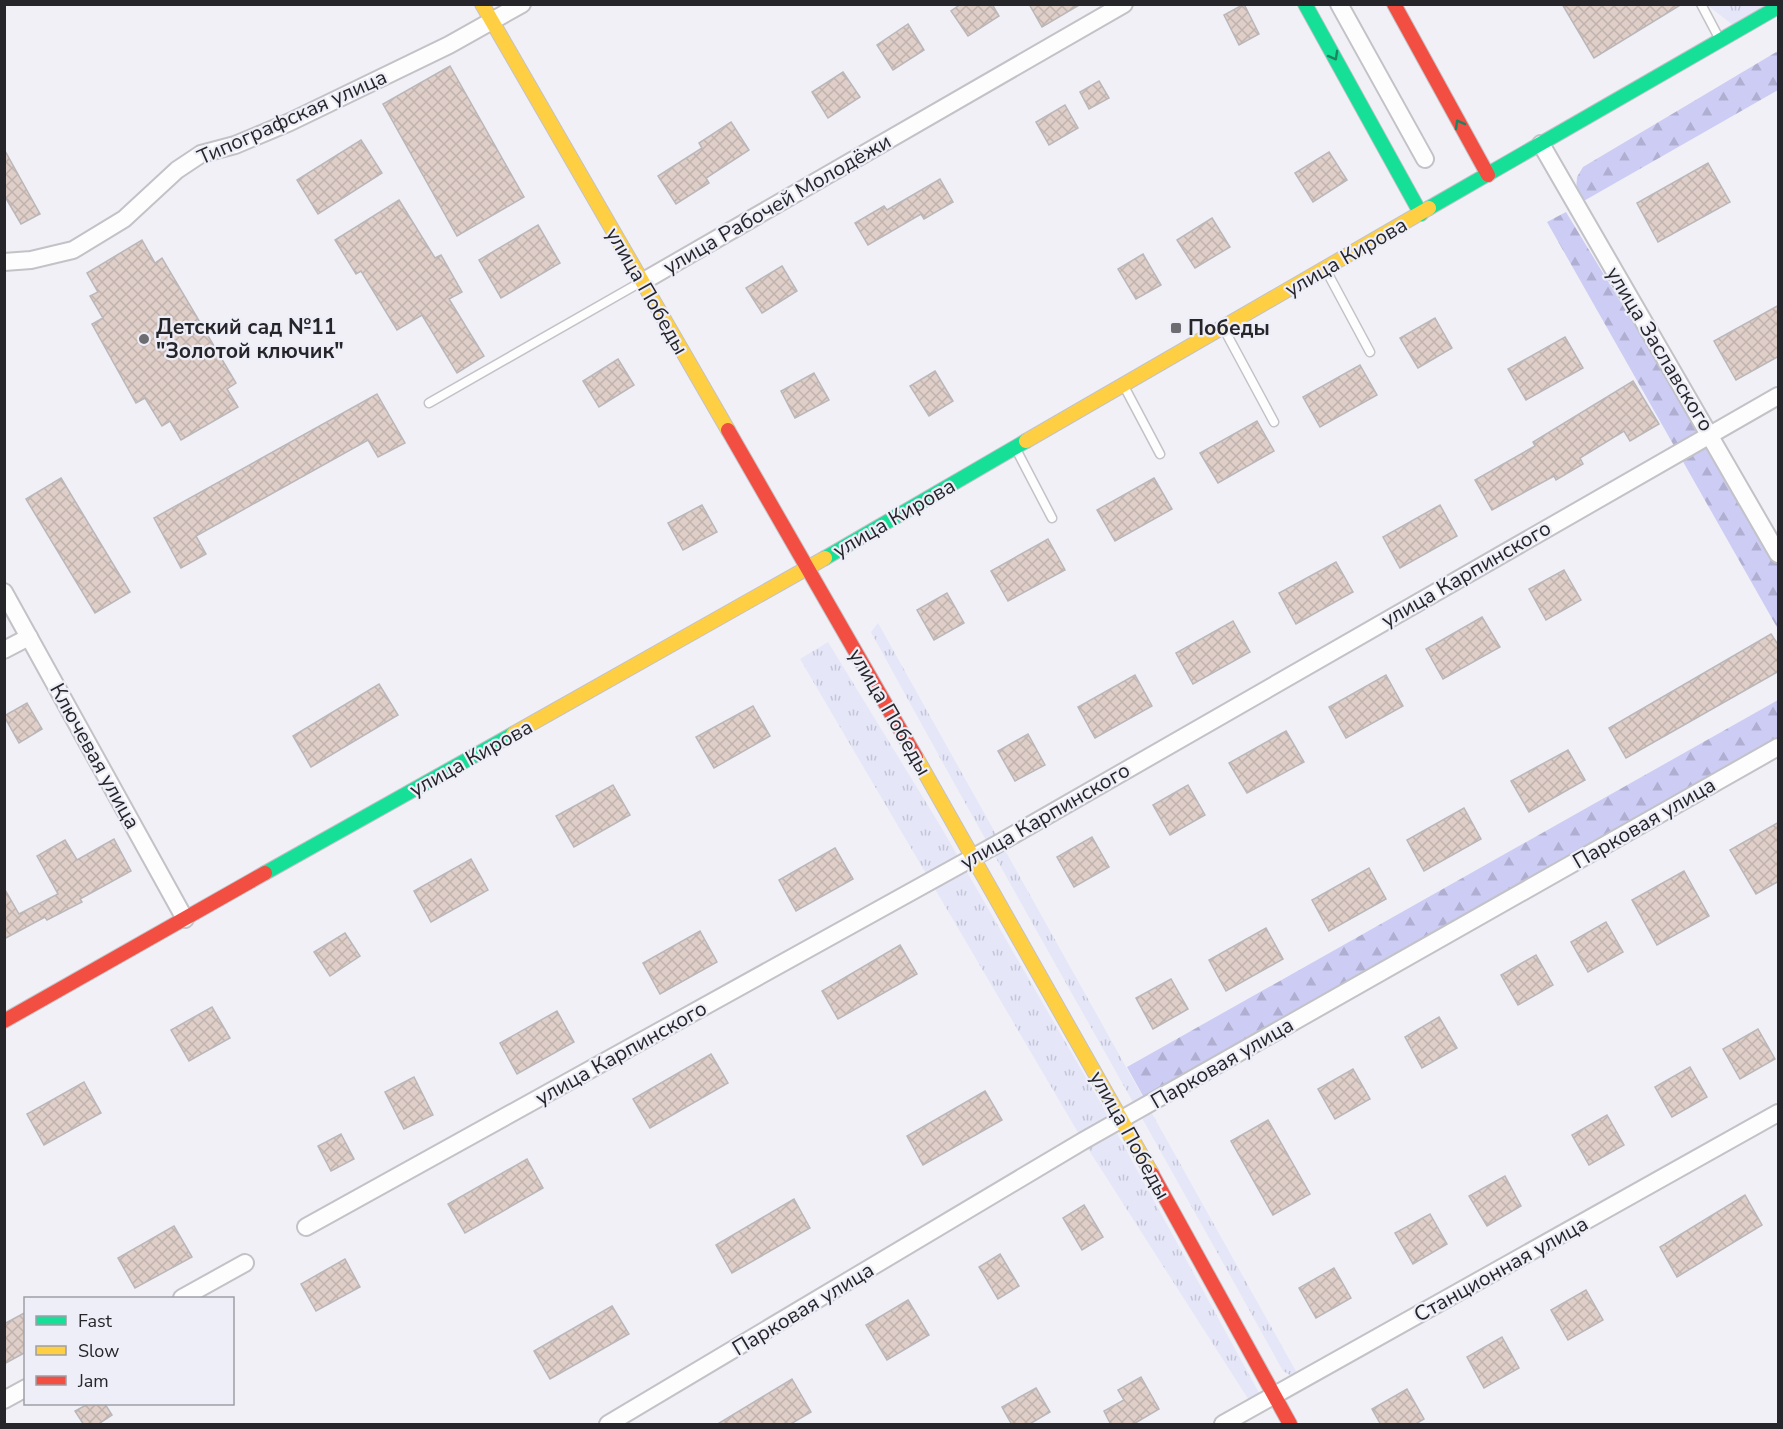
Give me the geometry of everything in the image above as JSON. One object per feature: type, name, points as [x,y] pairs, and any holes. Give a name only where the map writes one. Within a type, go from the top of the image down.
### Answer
[{"type":"main road","name":"улица Победы","points":[[482,4],[974,857],[1276,1395],[1290,1425]]},
{"type":"main road","points":[[1305,4],[1421,214]]},
{"type":"main road","points":[[1394,4],[1488,175]]},
{"type":"main road","name":"улица Кирова","points":[[4,1020],[807,568],[1779,7]]},
{"type":"street","name":"Типографская улица","points":[[4,262],[31,260],[73,250],[124,219],[177,170],[201,154],[235,145],[290,122],[492,22],[522,4]]},
{"type":"street","name":"улица Рабочей Молодёжи","points":[[642,282],[1124,4]]},
{"type":"street","points":[[1339,4],[1425,159]]},
{"type":"street","name":"улица Заславского","points":[[1541,144],[1779,554]]},
{"type":"street","name":"улица Карпинского","points":[[306,1227],[974,857],[1779,396]]},
{"type":"street","name":"Ключевая улица","points":[[4,592],[185,919]]},
{"type":"street","points":[[4,650],[28,637]]},
{"type":"street","name":"Парковая улица","points":[[608,1425],[1122,1120],[1779,747]]},
{"type":"street","name":"Станционная улица","points":[[1223,1425],[1779,1113]]},
{"type":"street","points":[[186,1297],[245,1263]]},
{"type":"street","points":[[4,1400],[24,1389]]},
{"type":"lane","points":[[1701,4],[1721,40]]},
{"type":"lane","points":[[1326,269],[1370,352]]},
{"type":"lane","name":"улица Рабочей Молодёжи","points":[[429,403],[642,282]]},
{"type":"lane","points":[[1224,327],[1274,422]]},
{"type":"lane","points":[[1124,385],[1160,454]]},
{"type":"lane","points":[[1016,448],[1052,518]]},
{"type":"green space","points":[[1707,5],[1767,5],[1733,25]]},
{"type":"green space","points":[[1778,51],[1778,90],[1575,206],[1577,177],[1583,167]]},
{"type":"green space","points":[[1566,212],[1778,562],[1778,629],[1547,222]]},
{"type":"green space","points":[[878,623],[1302,1382],[1283,1371],[973,817],[871,632]]},
{"type":"green space","points":[[828,642],[941,827],[1100,1102],[1264,1402],[1254,1408],[1083,1141],[800,659]]},
{"type":"green space","points":[[1778,700],[1778,747],[1148,1105],[1127,1067]]},
{"type":"building","points":[[961,4],[992,4],[999,16],[968,36],[951,11]]},
{"type":"building","points":[[1029,4],[1081,4],[1042,27]]},
{"type":"building","points":[[1244,4],[1259,34],[1239,45],[1224,15]]},
{"type":"building","points":[[1562,4],[1682,4],[1594,58]]},
{"type":"building","points":[[908,24],[924,50],[893,70],[877,45]]},
{"type":"building","points":[[450,66],[524,197],[457,236],[383,104]]},
{"type":"building","points":[[843,72],[860,97],[828,118],[812,92]]},
{"type":"building","points":[[1099,81],[1109,98],[1089,109],[1080,92]]},
{"type":"building","points":[[1065,105],[1078,128],[1049,145],[1036,122]]},
{"type":"building","points":[[731,122],[749,150],[706,178],[709,183],[676,204],[658,176],[702,148],[699,143]]},
{"type":"building","points":[[361,140],[382,173],[318,214],[297,180]]},
{"type":"building","points":[[4,149],[40,214],[21,224],[4,195]]},
{"type":"building","points":[[1329,152],[1347,180],[1313,202],[1295,173]]},
{"type":"building","points":[[1708,163],[1730,202],[1658,242],[1637,203]]},
{"type":"building","points":[[940,179],[953,202],[924,219],[921,214],[868,245],[855,223],[884,206],[887,210]]},
{"type":"building","points":[[399,200],[435,258],[441,255],[462,292],[449,299],[484,356],[457,373],[422,315],[397,330],[361,271],[356,274],[335,240]]},
{"type":"building","points":[[1212,218],[1230,247],[1195,268],[1177,240]]},
{"type":"building","points":[[538,225],[560,263],[501,298],[479,260]]},
{"type":"building","points":[[142,240],[155,263],[162,258],[236,383],[227,389],[238,407],[181,440],[170,421],[162,426],[145,398],[136,403],[92,324],[103,318],[90,296],[98,292],[87,273]]},
{"type":"building","points":[[1143,254],[1161,285],[1136,299],[1118,269]]},
{"type":"building","points":[[782,266],[797,291],[762,313],[746,288]]},
{"type":"building","points":[[1779,305],[1779,356],[1736,380],[1714,341]]},
{"type":"building","points":[[1435,318],[1452,348],[1418,368],[1400,338]]},
{"type":"building","points":[[1565,337],[1583,368],[1526,400],[1508,369]]},
{"type":"building","points":[[618,359],[634,385],[599,407],[583,381]]},
{"type":"building","points":[[1360,365],[1377,395],[1320,427],[1303,397]]},
{"type":"building","points":[[935,371],[953,401],[929,416],[910,386]]},
{"type":"building","points":[[814,373],[829,400],[795,418],[781,391]]},
{"type":"building","points":[[1633,381],[1659,424],[1630,441],[1624,431],[1580,458],[1583,464],[1556,480],[1554,476],[1492,510],[1475,480],[1535,446],[1533,442]]},
{"type":"building","points":[[377,394],[405,443],[378,457],[368,440],[196,536],[206,554],[181,568],[154,518]]},
{"type":"building","points":[[1257,421],[1274,451],[1218,483],[1200,453]]},
{"type":"building","points":[[61,478],[130,592],[95,613],[26,499]]},
{"type":"building","points":[[1154,478],[1172,509],[1115,541],[1097,510]]},
{"type":"building","points":[[702,505],[717,532],[683,550],[668,523]]},
{"type":"building","points":[[1440,505],[1457,536],[1400,568],[1383,537]]},
{"type":"building","points":[[1048,539],[1065,570],[1008,601],[991,571]]},
{"type":"building","points":[[1336,562],[1353,592],[1296,624],[1279,593]]},
{"type":"building","points":[[1564,570],[1581,600],[1546,620],[1529,589]]},
{"type":"building","points":[[947,593],[964,623],[934,640],[917,610]]},
{"type":"building","points":[[1482,617],[1500,647],[1443,679],[1426,649]]},
{"type":"building","points":[[1233,621],[1250,652],[1193,684],[1176,653]]},
{"type":"building","points":[[1771,634],[1779,646],[1779,671],[1626,758],[1609,728]]},
{"type":"building","points":[[1135,675],[1152,706],[1095,738],[1078,707]]},
{"type":"building","points":[[1386,675],[1403,706],[1346,738],[1329,707]]},
{"type":"building","points":[[379,684],[398,715],[311,767],[293,736]]},
{"type":"building","points":[[27,703],[42,729],[19,743],[4,716]]},
{"type":"building","points":[[753,706],[770,736],[714,768],[696,737]]},
{"type":"building","points":[[1286,731],[1304,762],[1247,793],[1229,763]]},
{"type":"building","points":[[1028,734],[1045,765],[1015,781],[998,751]]},
{"type":"building","points":[[1568,750],[1585,780],[1529,812],[1511,781]]},
{"type":"building","points":[[613,785],[630,815],[574,847],[556,816]]},
{"type":"building","points":[[1188,785],[1205,815],[1170,835],[1153,805]]},
{"type":"building","points":[[1464,808],[1481,839],[1424,871],[1407,840]]},
{"type":"building","points":[[1779,822],[1779,881],[1756,894],[1730,850]]},
{"type":"building","points":[[1092,837],[1109,867],[1074,887],[1057,857]]},
{"type":"building","points":[[114,839],[131,871],[80,899],[82,902],[47,920],[45,917],[4,939],[4,888],[19,914],[58,894],[37,856],[65,840],[77,860]]},
{"type":"building","points":[[835,848],[853,879],[796,911],[779,880]]},
{"type":"building","points":[[471,859],[488,890],[431,922],[414,891]]},
{"type":"building","points":[[1369,868],[1386,899],[1329,931],[1312,900]]},
{"type":"building","points":[[1684,871],[1709,916],[1657,945],[1632,900]]},
{"type":"building","points":[[1606,922],[1623,952],[1588,972],[1571,942]]},
{"type":"building","points":[[1266,928],[1283,959],[1226,991],[1209,960]]},
{"type":"building","points":[[700,931],[717,962],[660,994],[643,963]]},
{"type":"building","points":[[345,933],[360,956],[330,976],[314,952]]},
{"type":"building","points":[[900,945],[917,974],[838,1019],[822,991]]},
{"type":"building","points":[[1536,955],[1553,985],[1518,1005],[1501,975]]},
{"type":"building","points":[[1171,979],[1188,1009],[1153,1029],[1136,998]]},
{"type":"building","points":[[212,1007],[230,1038],[189,1061],[171,1030]]},
{"type":"building","points":[[557,1011],[574,1042],[517,1074],[500,1043]]},
{"type":"building","points":[[1439,1017],[1457,1048],[1422,1068],[1405,1037]]},
{"type":"building","points":[[1758,1029],[1775,1059],[1740,1079],[1723,1049]]},
{"type":"building","points":[[711,1054],[728,1083],[650,1128],[633,1099]]},
{"type":"building","points":[[1690,1067],[1707,1097],[1672,1117],[1655,1087]]},
{"type":"building","points":[[1353,1069],[1370,1099],[1335,1119],[1318,1089]]},
{"type":"building","points":[[414,1077],[433,1115],[404,1129],[385,1092]]},
{"type":"building","points":[[84,1082],[101,1113],[44,1145],[27,1114]]},
{"type":"building","points":[[985,1091],[1002,1120],[923,1165],[907,1136]]},
{"type":"building","points":[[1607,1115],[1624,1145],[1589,1165],[1572,1135]]},
{"type":"building","points":[[1268,1120],[1310,1194],[1273,1215],[1231,1141]]},
{"type":"building","points":[[341,1134],[354,1159],[331,1171],[318,1146]]},
{"type":"building","points":[[527,1159],[543,1188],[465,1233],[448,1204]]},
{"type":"building","points":[[1505,1176],[1521,1206],[1487,1226],[1469,1196]]},
{"type":"building","points":[[1745,1195],[1762,1225],[1677,1277],[1660,1247]]},
{"type":"building","points":[[794,1199],[810,1228],[732,1273],[716,1245]]},
{"type":"building","points":[[1084,1205],[1103,1237],[1082,1250],[1063,1218]]},
{"type":"building","points":[[1430,1214],[1447,1244],[1413,1264],[1395,1233]]},
{"type":"building","points":[[174,1226],[192,1257],[135,1288],[118,1258]]},
{"type":"building","points":[[1000,1254],[1019,1286],[998,1299],[979,1267]]},
{"type":"building","points":[[345,1259],[360,1287],[316,1311],[301,1284]]},
{"type":"building","points":[[1334,1268],[1351,1298],[1316,1318],[1299,1288]]},
{"type":"building","points":[[1586,1290],[1603,1320],[1568,1340],[1551,1310]]},
{"type":"building","points":[[908,1300],[929,1335],[887,1360],[866,1325]]},
{"type":"building","points":[[612,1306],[629,1334],[550,1379],[534,1351]]},
{"type":"building","points":[[24,1313],[24,1353],[4,1364],[4,1324]]},
{"type":"building","points":[[1502,1337],[1519,1368],[1484,1388],[1467,1357]]},
{"type":"building","points":[[1141,1377],[1159,1409],[1132,1425],[1111,1425],[1104,1411],[1124,1400],[1118,1390]]},
{"type":"building","points":[[792,1379],[811,1412],[789,1425],[716,1425]]},
{"type":"building","points":[[1036,1388],[1050,1412],[1028,1425],[1012,1425],[1002,1407]]},
{"type":"building","points":[[1407,1389],[1424,1419],[1414,1425],[1381,1425],[1372,1409]]},
{"type":"building","points":[[86,1405],[106,1405],[112,1415],[97,1425],[84,1425],[75,1411]]},
{"type":"traffic: fast","points":[[1305,4],[1421,214]]},
{"type":"traffic: fast","points":[[1429,208],[1778,7]]},
{"type":"traffic: fast","points":[[825,558],[1026,441]]},
{"type":"traffic: fast","points":[[265,873],[513,734]]},
{"type":"traffic: slow","points":[[482,4],[728,430]]},
{"type":"traffic: slow","points":[[1026,441],[1429,208]]},
{"type":"traffic: slow","points":[[513,734],[825,558]]},
{"type":"traffic: slow","points":[[916,757],[1152,1174]]},
{"type":"traffic: jam","points":[[1394,4],[1488,175]]},
{"type":"traffic: jam","points":[[728,430],[916,757]]},
{"type":"traffic: jam","points":[[4,1021],[265,873]]},
{"type":"traffic: jam","points":[[1152,1174],[1290,1424]]},
{"type":"place","name":"Победы","points":[[1176,328]]},
{"type":"place","name":"Детский сад №11 \"Золотой ключик\"","points":[[144,339]]}]
